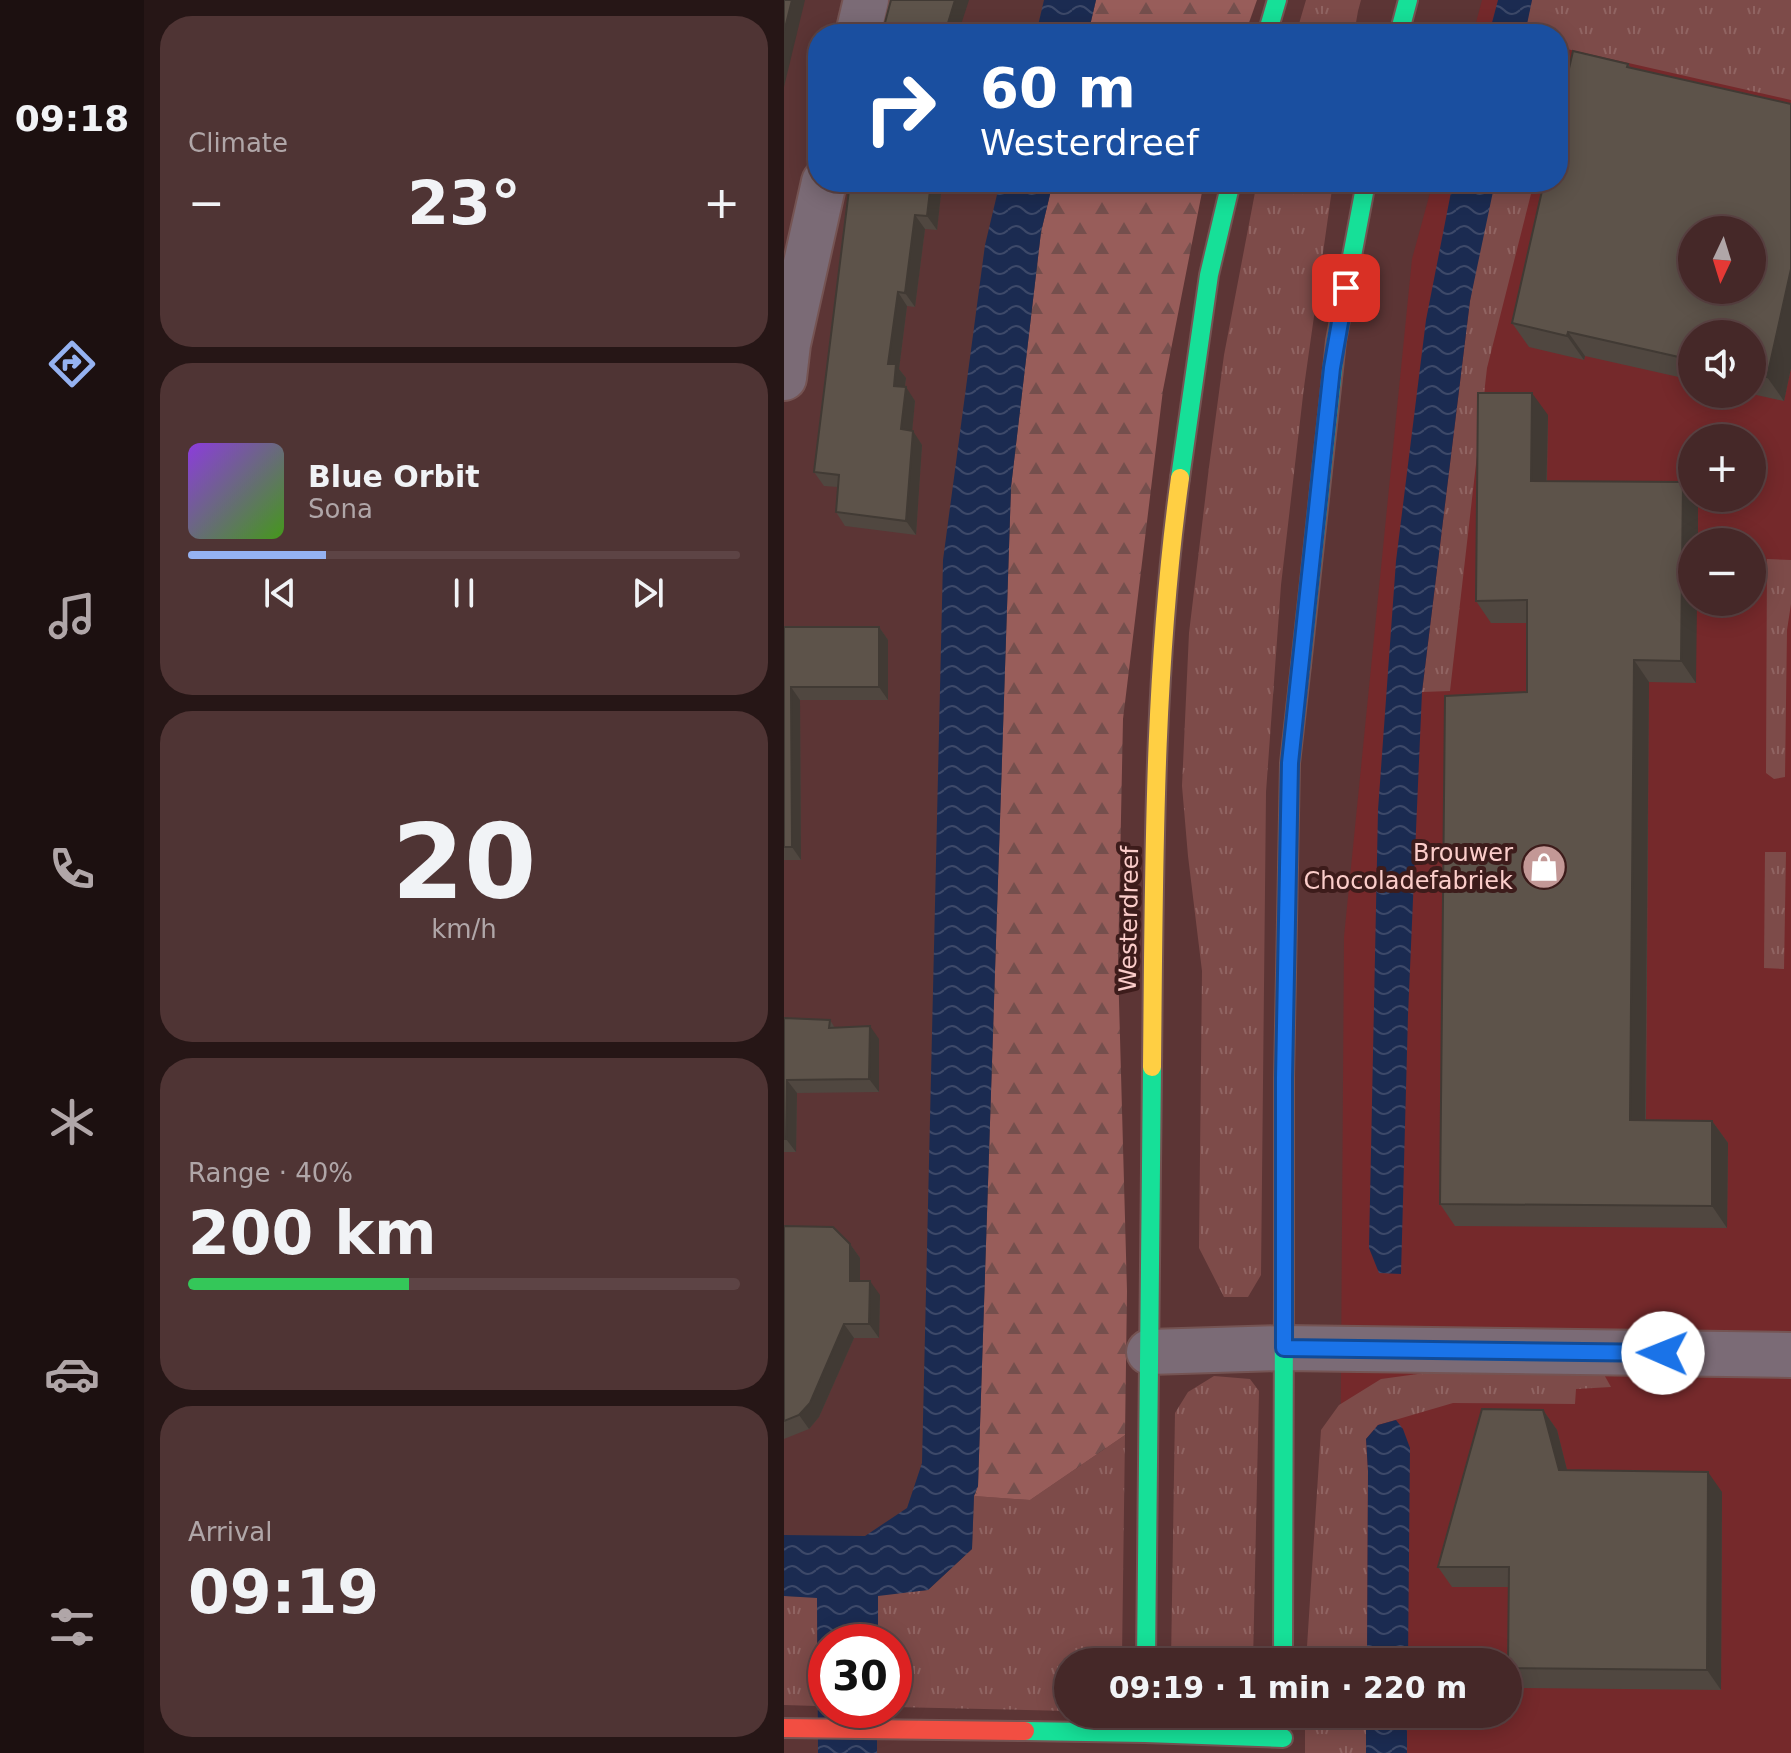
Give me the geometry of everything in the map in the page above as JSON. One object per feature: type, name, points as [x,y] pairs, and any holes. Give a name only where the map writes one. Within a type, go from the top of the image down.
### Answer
[{"type":"main road","points":[[1270,24],[1277,0]]},
{"type":"main road","points":[[1402,24],[1408,0]]},
{"type":"main road","name":"Westerdreef","points":[[1146,1648],[1155,783],[1170,552],[1209,275],[1229,192]]},
{"type":"main road","points":[[1283,1648],[1284,1078],[1290,763],[1336,341],[1364,192]]},
{"type":"main road","points":[[784,1728],[1145,1733],[1283,1739]]},
{"type":"main road","points":[[1145,1728],[1145,1753]]},
{"type":"street","points":[[860,24],[866,0]]},
{"type":"street","points":[[785,355],[822,192]]},
{"type":"street","points":[[1149,1352],[1284,1348],[1791,1355]]},
{"type":"shaded area","points":[[1482,0],[1791,0],[1791,1753],[1337,1753],[1338,1728],[1522,1728],[1522,1648],[1339,1648],[1344,937],[1412,259],[1430,192],[1568,192],[1568,24],[1476,24]]},
{"type":"green space","points":[[1096,0],[1257,0],[1249,24],[1090,24]]},
{"type":"green space","points":[[1306,0],[1361,0],[1356,24],[1299,24]]},
{"type":"green space","points":[[1532,0],[1791,0],[1791,100],[1568,49],[1568,24],[1526,24]]},
{"type":"green space","points":[[1051,192],[1202,192],[1163,390],[1123,719],[1118,965],[1127,1291],[1125,1435],[1030,1500],[974,1496],[978,1486],[1011,487],[1041,232]]},
{"type":"green space","points":[[1255,192],[1332,192],[1304,387],[1281,585],[1266,792],[1261,1275],[1248,1297],[1224,1297],[1199,1248],[1202,971],[1182,786],[1189,633],[1224,355]]},
{"type":"green space","points":[[1490,192],[1531,192],[1487,368],[1450,691],[1422,692],[1470,301]]},
{"type":"green space","points":[[1767,559],[1791,560],[1785,777],[1774,779],[1766,773]]},
{"type":"green space","points":[[1765,852],[1786,852],[1784,969],[1764,968]]},
{"type":"green space","points":[[1462,1368],[1602,1371],[1611,1387],[1576,1389],[1575,1404],[1453,1403],[1378,1425],[1366,1439],[1367,1648],[1307,1648],[1321,1430],[1339,1405],[1381,1379]]},
{"type":"green space","points":[[1214,1376],[1250,1379],[1259,1391],[1253,1648],[1171,1648],[1175,1413],[1188,1392]]},
{"type":"green space","points":[[1125,1435],[1122,1648],[1054,1648],[1054,1711],[912,1707],[912,1624],[878,1624],[878,1595],[928,1590],[972,1549],[974,1496],[1030,1500]]},
{"type":"green space","points":[[784,1596],[817,1597],[817,1624],[808,1624],[808,1706],[784,1705]]},
{"type":"green space","points":[[1305,1728],[1366,1728],[1366,1753],[1305,1753]]},
{"type":"water","points":[[1044,0],[1096,0],[1090,24],[1038,24]]},
{"type":"water","points":[[1498,0],[1532,0],[1527,24],[1492,24]]},
{"type":"water","points":[[998,192],[1051,192],[1041,232],[1011,487],[978,1486],[974,1496],[972,1549],[928,1590],[878,1596],[878,1624],[817,1624],[817,1598],[784,1596],[784,1535],[865,1536],[907,1508],[922,1463],[943,560],[985,245]]},
{"type":"water","points":[[1451,192],[1493,192],[1470,301],[1422,692],[1401,1274],[1379,1273],[1369,1248],[1378,810],[1396,561],[1426,320]]},
{"type":"water","points":[[1396,1420],[1410,1448],[1408,1648],[1367,1648],[1366,1439],[1378,1425]]},
{"type":"water","points":[[818,1728],[877,1728],[877,1753],[818,1753]]},
{"type":"water","points":[[1366,1728],[1407,1728],[1407,1753],[1366,1753]]},
{"type":"building","points":[[784,0],[792,0],[784,32]]},
{"type":"building","points":[[891,0],[955,0],[948,23],[952,24],[885,24]]},
{"type":"building","points":[[1573,51],[1628,64],[1627,67],[1791,104],[1791,269],[1767,377],[1766,320],[1678,320],[1678,357],[1568,332],[1567,336],[1512,323],[1542,192],[1568,192],[1568,73]]},
{"type":"building","points":[[849,192],[930,192],[927,216],[915,215],[905,293],[898,292],[888,364],[896,364],[894,386],[906,387],[901,429],[913,431],[906,521],[836,512],[839,475],[814,472]]},
{"type":"building","points":[[1478,393],[1532,393],[1531,481],[1678,482],[1678,512],[1683,512],[1682,528],[1678,528],[1681,661],[1634,660],[1630,1120],[1712,1121],[1712,1206],[1440,1204],[1445,696],[1527,692],[1527,600],[1476,601]]},
{"type":"building","points":[[784,627],[879,627],[879,687],[791,687],[792,847],[784,847]]},
{"type":"building","points":[[784,1018],[830,1020],[829,1028],[870,1026],[869,1079],[787,1080],[786,1139],[784,1139]]},
{"type":"building","points":[[784,1226],[833,1227],[850,1244],[850,1281],[870,1281],[869,1324],[844,1324],[810,1403],[799,1415],[784,1421]]},
{"type":"building","points":[[1482,1409],[1543,1410],[1559,1470],[1708,1472],[1707,1670],[1522,1668],[1522,1648],[1508,1648],[1509,1567],[1438,1567]]},
{"type":"traffic: fast","points":[[1270,24],[1277,0]]},
{"type":"traffic: fast","points":[[1402,24],[1408,0]]},
{"type":"traffic: fast","points":[[1180,478],[1209,275],[1229,192]]},
{"type":"traffic: fast","points":[[1301,665],[1336,341],[1364,192]]},
{"type":"traffic: fast","points":[[1146,1648],[1152,1067]]},
{"type":"traffic: fast","points":[[1283,1648],[1284,1292]]},
{"type":"traffic: fast","points":[[1025,1731],[1283,1738]]},
{"type":"traffic: slow","points":[[1152,1067],[1160,698],[1180,478]]},
{"type":"traffic: slow","points":[[1284,1292],[1284,1078],[1290,763],[1301,665]]},
{"type":"traffic: jam","points":[[784,1728],[1025,1731]]},
{"type":"place","name":"Brouwer Chocoladefabriek","points":[[1544,867]]},
{"type":"route","points":[[1346,288],[1332,368],[1290,763],[1284,1078],[1284,1348],[1663,1353]]}]
